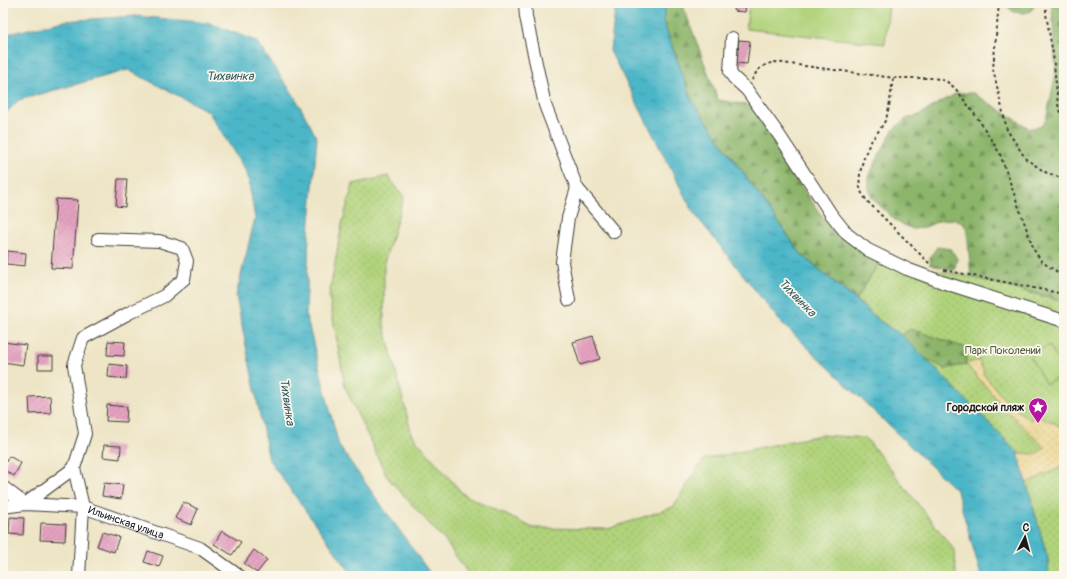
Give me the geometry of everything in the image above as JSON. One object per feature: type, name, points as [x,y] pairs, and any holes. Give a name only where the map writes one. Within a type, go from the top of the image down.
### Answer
[{"type":"street","points":[[525,3],[526,17],[545,105],[577,188],[614,232]]},
{"type":"street","points":[[732,38],[730,72],[732,77],[747,90],[779,135],[831,214],[847,234],[868,250],[907,270],[1064,321]]},
{"type":"street","points":[[568,300],[562,262],[568,218],[577,188]]},
{"type":"street","points":[[79,576],[83,507],[74,468],[85,434],[74,365],[83,338],[164,296],[184,279],[186,261],[182,248],[159,241],[98,239]]},
{"type":"street","points":[[3,487],[25,504],[74,468]]},
{"type":"street","name":"Ильинская улица","points":[[3,507],[25,504],[83,507],[200,548],[239,576]]},
{"type":"path","points":[[999,3],[993,69],[1007,130],[1026,159],[1045,172],[1064,179]]},
{"type":"path","points":[[1046,3],[1046,14],[1053,54],[1058,105],[1064,119]]},
{"type":"path","points":[[747,90],[756,72],[764,65],[775,62],[894,78],[934,78],[946,81],[955,88],[979,120],[1000,154],[1034,250],[1042,262],[1064,276]]},
{"type":"path","points":[[894,78],[886,118],[869,146],[862,165],[860,190],[867,201],[935,268]]},
{"type":"path","points":[[941,269],[1064,294]]},
{"type":"green space","points":[[666,3],[682,3],[718,100],[753,106],[785,158],[792,173],[830,228],[881,260],[856,300],[801,254],[692,101],[663,21]]},
{"type":"green space","points":[[749,3],[889,3],[885,44],[746,29]]},
{"type":"green space","points":[[1006,3],[1036,3],[1031,11],[1024,13],[1014,12],[1007,6]]},
{"type":"green space","points":[[1049,3],[1064,3],[1064,301],[971,277],[967,228],[962,223],[954,219],[941,220],[923,228],[913,229],[897,222],[872,198],[869,188],[869,176],[893,130],[906,119],[919,115],[957,93],[973,93],[1029,128],[1040,127],[1046,120],[1056,73],[1052,6]]},
{"type":"green space","points":[[388,176],[404,197],[384,263],[384,325],[412,435],[463,494],[533,528],[608,529],[673,507],[704,459],[821,435],[866,438],[955,551],[956,576],[470,576],[446,542],[387,477],[345,387],[329,296],[342,224],[353,184]]},
{"type":"green space","points":[[937,247],[951,249],[957,259],[954,270],[931,265],[930,258]]},
{"type":"green space","name":"Парк Поколений","points":[[881,260],[898,265],[964,275],[1064,302],[1064,576],[1047,576],[1049,563],[1018,453],[915,348],[901,335],[880,321],[856,300]]},
{"type":"green space","points":[[911,329],[966,348],[966,364],[946,369],[924,358],[901,335]]},
{"type":"green space","points":[[1049,345],[1064,370],[1064,374],[1046,384],[1030,356]]},
{"type":"sand","name":"Городской пляж","points":[[979,360],[985,376],[1009,405],[1031,420],[1035,414],[1064,428],[1064,466],[1026,483],[1018,453],[1035,454],[1045,448],[1004,408],[966,364]]},
{"type":"water","name":"Тихвинка","points":[[616,3],[666,3],[663,21],[692,101],[801,254],[880,321],[901,335],[1018,453],[1049,563],[1047,576],[981,576],[957,491],[779,320],[693,212],[610,51]]},
{"type":"water","name":"Тихвинка","points":[[135,16],[209,23],[256,41],[295,97],[317,138],[309,234],[306,315],[339,446],[432,576],[353,576],[269,460],[236,296],[255,218],[247,173],[208,111],[128,70],[19,100],[3,116],[3,35],[64,21]]},
{"type":"building","points":[[735,3],[746,3],[745,12],[734,11]]},
{"type":"building","points":[[739,40],[750,41],[747,64],[737,63]]},
{"type":"building","points":[[118,179],[127,179],[125,207],[116,206]]},
{"type":"building","points":[[56,199],[78,200],[73,269],[51,268]]},
{"type":"building","points":[[7,251],[26,253],[25,266],[6,264]]},
{"type":"building","points":[[593,336],[600,359],[580,365],[573,342]]},
{"type":"building","points":[[108,341],[125,342],[124,356],[107,355]]},
{"type":"building","points":[[3,342],[26,345],[23,365],[3,362]]},
{"type":"building","points":[[38,356],[53,356],[53,369],[38,369]]},
{"type":"building","points":[[109,364],[127,366],[126,379],[108,377]]},
{"type":"building","points":[[50,396],[51,413],[30,414],[29,397]]},
{"type":"building","points":[[107,405],[127,407],[126,422],[106,421]]},
{"type":"building","points":[[104,445],[121,446],[120,459],[103,457]]},
{"type":"building","points":[[9,456],[21,463],[14,476],[3,469]]},
{"type":"building","points":[[104,483],[123,485],[121,499],[102,496]]},
{"type":"building","points":[[183,502],[198,509],[191,525],[175,518]]},
{"type":"building","points":[[10,517],[24,518],[23,535],[9,534]]},
{"type":"building","points":[[41,523],[66,524],[65,541],[40,540]]},
{"type":"building","points":[[222,531],[241,542],[232,555],[214,544]]},
{"type":"building","points":[[102,532],[119,537],[114,552],[97,546]]},
{"type":"building","points":[[254,550],[267,560],[257,573],[244,564]]},
{"type":"building","points":[[148,551],[163,556],[159,567],[144,562]]},
{"type":"building","points":[[37,573],[66,574],[66,576],[36,576]]},
{"type":"place","name":"Городской пляж","points":[[1038,424]]}]
